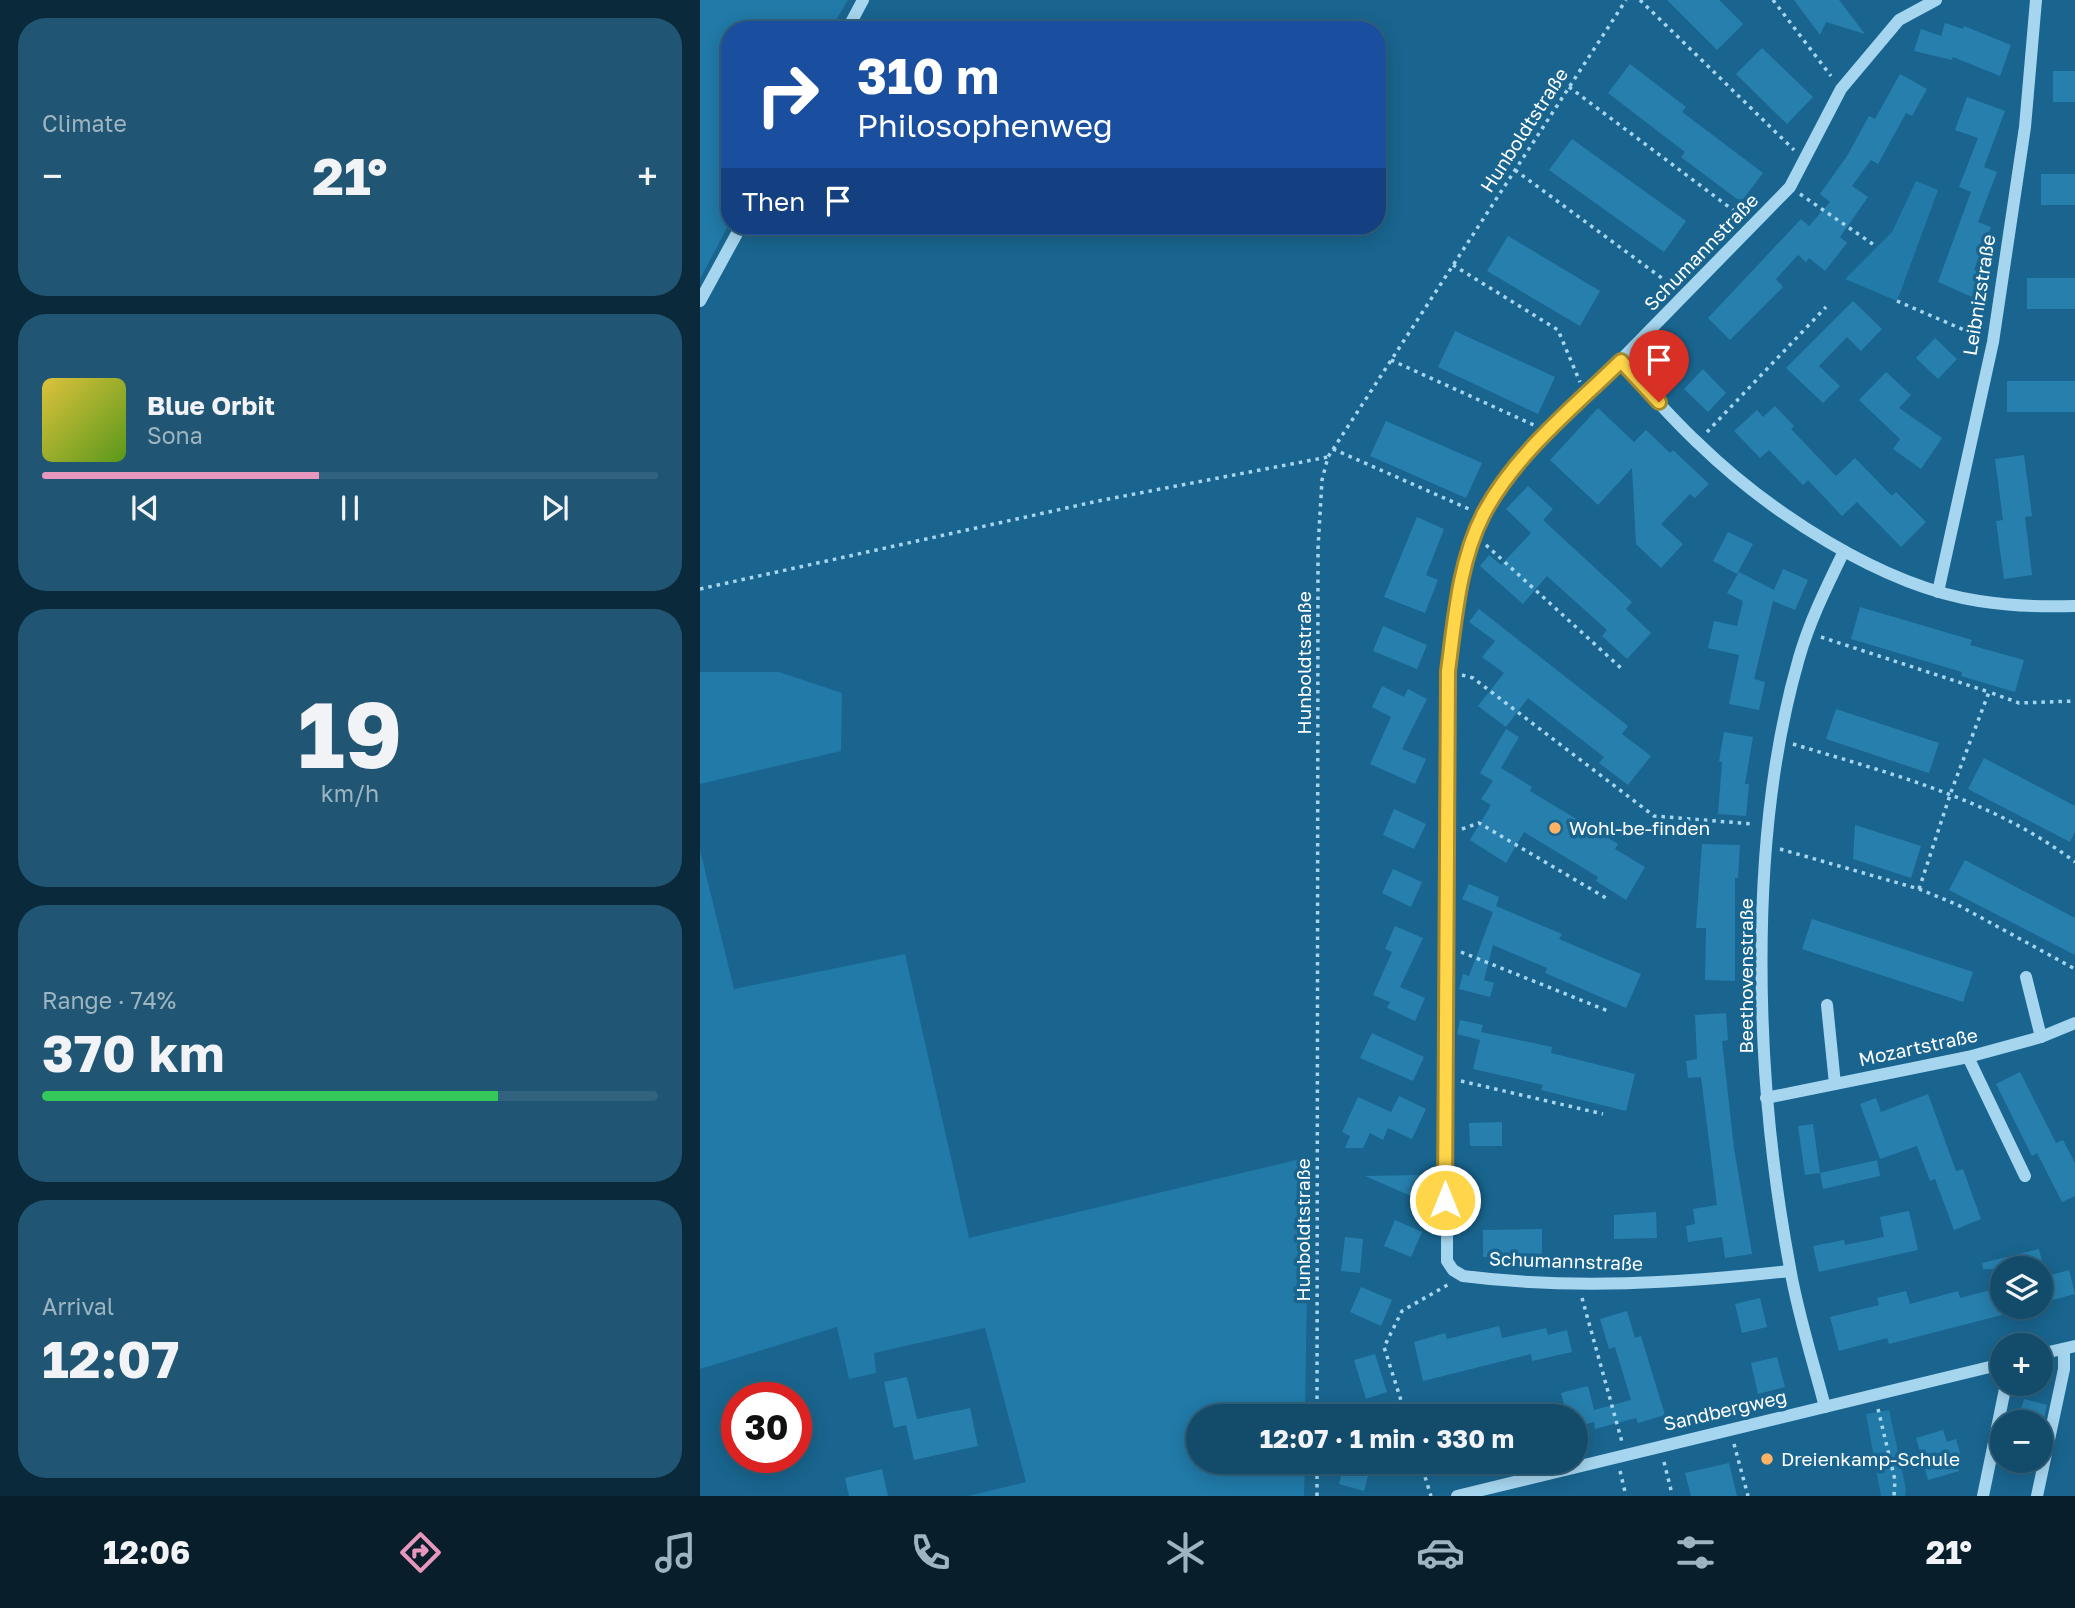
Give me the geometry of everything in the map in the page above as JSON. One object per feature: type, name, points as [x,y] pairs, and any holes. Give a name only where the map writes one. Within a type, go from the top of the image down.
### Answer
[{"type":"street","points":[[852,21],[863,0]]},
{"type":"street","name":"Schumannstraße","points":[[1790,1271],[1696,1282],[1581,1284],[1463,1276],[1453,1270],[1447,1261],[1448,671],[1456,608],[1475,535],[1483,516],[1513,470],[1790,187],[1841,89],[1899,20],[1936,0]]},
{"type":"street","name":"Leibnizstraße","points":[[1938,592],[1993,342],[2025,127],[2036,0]]},
{"type":"street","points":[[700,301],[736,235]]},
{"type":"street","points":[[1621,361],[1697,443],[1746,485],[1844,551],[1938,592],[1979,601],[2075,606]]},
{"type":"street","name":"Beethovenstraße","points":[[1825,1407],[1790,1271],[1777,1195],[1766,1098],[1763,919],[1767,845],[1781,740],[1808,633],[1844,551]]},
{"type":"street","points":[[2026,977],[2041,1038]]},
{"type":"street","points":[[1827,1005],[1835,1084]]},
{"type":"street","name":"Mozartstraße","points":[[1766,1098],[1968,1057],[2041,1038],[2075,1023]]},
{"type":"street","points":[[1968,1057],[2025,1176]]},
{"type":"street","points":[[2037,1496],[2070,1347]]},
{"type":"street","name":"Sandbergweg","points":[[1457,1496],[1990,1367]]},
{"type":"street","points":[[1983,1496],[2004,1396]]},
{"type":"path","name":"Hunboldtstraße","points":[[1317,1404],[1318,548],[1322,480],[1333,449],[1626,0]]},
{"type":"path","points":[[1640,0],[1804,160]]},
{"type":"path","points":[[1773,0],[1841,89]]},
{"type":"path","points":[[1569,87],[1754,225]]},
{"type":"path","points":[[1515,170],[1686,296]]},
{"type":"path","points":[[1790,187],[1877,247]]},
{"type":"path","points":[[1453,265],[1558,330],[1585,395]]},
{"type":"path","points":[[1896,301],[1993,342]]},
{"type":"path","points":[[1697,443],[1826,307]]},
{"type":"path","points":[[1391,360],[1549,432]]},
{"type":"path","points":[[1333,449],[1483,516]]},
{"type":"path","points":[[700,589],[1084,504],[1328,457]]},
{"type":"path","points":[[1475,535],[1622,669]]},
{"type":"path","points":[[1808,633],[2019,703],[2075,701]]},
{"type":"path","points":[[1448,671],[1473,678],[1654,816],[1769,826]]},
{"type":"path","points":[[1919,889],[1951,792],[1989,692]]},
{"type":"path","points":[[1781,740],[1951,792],[2051,844],[2075,862]]},
{"type":"path","points":[[1446,833],[1479,823],[1606,898]]},
{"type":"path","points":[[1767,845],[1919,889],[1958,905],[2075,969]]},
{"type":"path","points":[[1446,946],[1608,1012]]},
{"type":"path","points":[[1446,1077],[1604,1114]]},
{"type":"path","points":[[1402,1404],[1384,1347],[1402,1311],[1463,1276]]},
{"type":"path","points":[[1581,1284],[1582,1306],[1621,1455],[1626,1496]]},
{"type":"path","points":[[1874,1395],[1895,1480],[1894,1496]]},
{"type":"path","points":[[1730,1428],[1748,1496]]},
{"type":"path","points":[[1660,1445],[1672,1494]]},
{"type":"path","points":[[1317,1474],[1317,1496]]},
{"type":"path","points":[[1424,1474],[1430,1496]]},
{"type":"shaded area","points":[[700,0],[848,0],[835,21],[721,21],[721,235],[723,235],[700,279]]},
{"type":"shaded area","points":[[1916,181],[1938,190],[1897,301],[1845,279],[1892,232]]},
{"type":"shaded area","points":[[700,672],[779,672],[842,693],[841,751],[700,784]]},
{"type":"shaded area","points":[[700,850],[734,989],[905,954],[969,1238],[1309,1157],[1305,1404],[1186,1404],[1186,1474],[1305,1474],[1304,1496],[968,1496],[1026,1482],[985,1328],[874,1353],[876,1373],[849,1379],[837,1327],[700,1369]]},
{"type":"shaded area","points":[[1889,1410],[1906,1489],[1905,1496],[1881,1496],[1866,1414]]},
{"type":"building","points":[[1667,0],[1719,0],[1743,24],[1717,50]]},
{"type":"building","points":[[1794,0],[1839,0],[1865,34],[1826,22],[1820,35]]},
{"type":"building","points":[[1945,23],[1963,29],[1964,26],[2011,45],[2000,76],[1953,57],[1952,60],[1914,51],[1921,29],[1941,36]]},
{"type":"building","points":[[1762,48],[1813,97],[1787,124],[1736,74]]},
{"type":"building","points":[[1630,64],[1686,107],[1682,112],[1763,173],[1741,202],[1681,157],[1685,152],[1608,93]]},
{"type":"building","points":[[2053,71],[2075,71],[2075,102],[2053,102]]},
{"type":"building","points":[[1900,74],[1927,89],[1912,116],[1906,113],[1878,164],[1871,160],[1852,186],[1868,197],[1840,237],[1847,243],[1825,271],[1809,258],[1806,262],[1798,255],[1776,279],[1783,287],[1730,340],[1708,318],[1801,219],[1809,226],[1830,202],[1820,194],[1847,156],[1869,116],[1875,119]]},
{"type":"building","points":[[1967,97],[2005,111],[1984,167],[1997,172],[1978,222],[1991,227],[1974,270],[1982,274],[1972,297],[1938,282],[1971,192],[1959,187],[1978,138],[1955,130]]},
{"type":"building","points":[[1572,139],[1686,221],[1664,252],[1549,170]]},
{"type":"building","points":[[2041,174],[2075,174],[2075,205],[2041,205]]},
{"type":"building","points":[[1508,236],[1600,291],[1580,326],[1487,271]]},
{"type":"building","points":[[2027,278],[2075,278],[2075,309],[2027,309]]},
{"type":"building","points":[[1853,301],[1882,329],[1861,351],[1847,337],[1819,366],[1840,386],[1823,403],[1786,368]]},
{"type":"building","points":[[1455,331],[1555,377],[1538,414],[1438,367]]},
{"type":"building","points":[[1935,338],[1957,359],[1938,379],[1916,358]]},
{"type":"building","points":[[1703,369],[1726,393],[1708,412],[1684,389]]},
{"type":"building","points":[[1886,372],[1911,395],[1899,408],[1942,438],[1921,469],[1893,449],[1900,439],[1859,400]]},
{"type":"building","points":[[2007,381],[2075,381],[2075,412],[2007,412]]},
{"type":"building","points":[[1775,406],[1794,426],[1791,429],[1836,476],[1855,458],[1892,496],[1896,492],[1926,522],[1901,547],[1857,502],[1842,516],[1808,480],[1803,485],[1769,450],[1760,458],[1734,431],[1757,410],[1763,417]]},
{"type":"building","points":[[1598,408],[1634,442],[1646,430],[1670,453],[1673,450],[1709,484],[1695,498],[1690,494],[1661,524],[1683,544],[1661,568],[1636,544],[1632,468],[1598,505],[1550,460]]},
{"type":"building","points":[[1386,421],[1482,463],[1466,498],[1370,456]]},
{"type":"building","points":[[2024,455],[2032,516],[2025,517],[2032,575],[2004,579],[1996,521],[2003,520],[1995,459]]},
{"type":"building","points":[[1528,486],[1553,509],[1543,520],[1632,602],[1626,609],[1651,633],[1627,659],[1602,636],[1607,630],[1547,576],[1523,604],[1480,566],[1489,555],[1501,565],[1531,533],[1506,509]]},
{"type":"building","points":[[1417,517],[1444,529],[1426,575],[1438,580],[1425,613],[1384,597]]},
{"type":"building","points":[[1728,532],[1753,544],[1737,574],[1713,561]]},
{"type":"building","points":[[1783,569],[1808,580],[1795,610],[1773,601],[1754,679],[1765,682],[1759,710],[1729,704],[1739,655],[1708,648],[1714,621],[1737,626],[1743,601],[1727,593],[1739,572],[1774,590]]},
{"type":"building","points":[[1860,607],[1972,640],[1970,645],[2024,660],[2015,692],[1961,676],[1962,672],[1851,639]]},
{"type":"building","points":[[1479,609],[1628,726],[1622,734],[1651,756],[1628,785],[1599,763],[1604,757],[1528,698],[1506,727],[1478,706],[1504,673],[1482,657],[1495,641],[1469,622]]},
{"type":"building","points":[[1383,626],[1427,645],[1417,669],[1373,651]]},
{"type":"building","points":[[1382,686],[1404,697],[1408,689],[1427,699],[1402,749],[1426,759],[1415,784],[1370,764],[1391,717],[1372,707]]},
{"type":"building","points":[[1836,709],[1939,743],[1929,773],[1826,739]]},
{"type":"building","points":[[1506,729],[1519,737],[1501,768],[1532,787],[1530,791],[1618,844],[1615,849],[1645,867],[1626,900],[1596,881],[1598,877],[1524,832],[1506,863],[1470,840],[1491,805],[1481,799],[1493,781],[1480,773]]},
{"type":"building","points":[[1724,732],[1753,737],[1745,784],[1749,784],[1746,816],[1718,814],[1722,762],[1719,761]]},
{"type":"building","points":[[1984,758],[2075,806],[2075,832],[2070,842],[1968,789]]},
{"type":"building","points":[[1394,809],[1426,824],[1414,849],[1383,835]]},
{"type":"building","points":[[1855,825],[1921,846],[1911,878],[1853,859]]},
{"type":"building","points":[[1702,844],[1740,845],[1738,878],[1735,878],[1735,981],[1705,980],[1706,928],[1696,928]]},
{"type":"building","points":[[1965,860],[2075,918],[2075,955],[1949,890]]},
{"type":"building","points":[[1393,869],[1422,882],[1411,907],[1382,893]]},
{"type":"building","points":[[1469,884],[1499,897],[1496,906],[1562,934],[1559,939],[1641,974],[1626,1008],[1545,973],[1547,968],[1493,945],[1484,980],[1494,983],[1490,997],[1459,989],[1463,974],[1469,976],[1493,912],[1462,899]]},
{"type":"building","points":[[1812,919],[1973,972],[1963,1002],[1802,949]]},
{"type":"building","points":[[1395,926],[1423,938],[1400,987],[1425,998],[1415,1021],[1387,1008],[1390,1002],[1373,995],[1392,952],[1385,949]]},
{"type":"building","points":[[1726,1013],[1728,1040],[1722,1041],[1734,1148],[1752,1254],[1725,1258],[1722,1237],[1688,1242],[1686,1226],[1695,1224],[1693,1209],[1717,1205],[1701,1077],[1688,1078],[1686,1061],[1697,1059],[1695,1015]]},
{"type":"building","points":[[1460,1020],[1483,1025],[1481,1032],[1552,1047],[1551,1053],[1635,1074],[1626,1111],[1541,1090],[1543,1085],[1473,1069],[1480,1040],[1457,1034]]},
{"type":"building","points":[[1372,1033],[1424,1057],[1413,1081],[1360,1058]]},
{"type":"building","points":[[2020,1072],[2056,1143],[2063,1140],[2075,1163],[2075,1196],[2062,1202],[2037,1153],[2032,1156],[1996,1084]]},
{"type":"building","points":[[1928,1094],[1956,1171],[1963,1169],[1981,1219],[1954,1230],[1935,1179],[1930,1181],[1917,1146],[1880,1159],[1860,1104],[1876,1098],[1881,1112]]},
{"type":"building","points":[[1399,1096],[1426,1109],[1412,1139],[1388,1128],[1383,1140],[1370,1133],[1363,1148],[1345,1148],[1350,1136],[1342,1132],[1358,1097],[1391,1112]]},
{"type":"building","points":[[1502,1122],[1502,1146],[1470,1146],[1469,1123]]},
{"type":"building","points":[[1813,1124],[1820,1173],[1805,1175],[1798,1126]]},
{"type":"building","points":[[1877,1160],[1880,1176],[1823,1189],[1820,1173]]},
{"type":"building","points":[[1421,1175],[1411,1196],[1365,1176]]},
{"type":"building","points":[[1909,1211],[1918,1250],[1819,1272],[1813,1246],[1844,1240],[1845,1245],[1884,1237],[1880,1217]]},
{"type":"building","points":[[1656,1212],[1657,1238],[1614,1239],[1614,1215]]},
{"type":"building","points":[[1395,1220],[1422,1232],[1411,1257],[1384,1246]]},
{"type":"building","points":[[1542,1229],[1542,1256],[1483,1257],[1483,1230]]},
{"type":"building","points":[[1345,1237],[1363,1239],[1360,1273],[1341,1271]]},
{"type":"building","points":[[2039,1249],[2041,1256],[2010,1256]]},
{"type":"building","points":[[1990,1261],[1990,1269],[1983,1269],[1982,1263]]},
{"type":"building","points":[[2069,1270],[2075,1294],[2053,1300],[2053,1274]]},
{"type":"building","points":[[1361,1287],[1392,1300],[1381,1326],[1350,1312]]},
{"type":"building","points":[[1990,1290],[1990,1318],[1889,1344],[1887,1338],[1839,1351],[1830,1317],[1879,1305],[1877,1298],[1906,1291],[1910,1304],[1958,1291],[1960,1298]]},
{"type":"building","points":[[1760,1298],[1767,1327],[1742,1333],[1735,1304]]},
{"type":"building","points":[[1627,1311],[1635,1338],[1641,1336],[1665,1415],[1638,1423],[1636,1418],[1595,1429],[1594,1422],[1588,1424],[1588,1404],[1564,1404],[1561,1393],[1588,1386],[1594,1410],[1631,1400],[1615,1347],[1609,1349],[1600,1319]]},
{"type":"building","points":[[1499,1326],[1502,1338],[1546,1328],[1548,1335],[1567,1330],[1572,1352],[1532,1361],[1531,1354],[1423,1381],[1414,1342],[1445,1333],[1447,1339]]},
{"type":"building","points":[[1375,1354],[1387,1392],[1366,1399],[1354,1360]]},
{"type":"building","points":[[1777,1357],[1785,1387],[1758,1394],[1751,1363]]},
{"type":"building","points":[[907,1377],[917,1419],[970,1408],[978,1446],[914,1460],[906,1425],[894,1428],[884,1382]]},
{"type":"building","points":[[2024,1399],[2047,1405],[2046,1410],[2021,1410]]},
{"type":"building","points":[[1943,1430],[1947,1442],[1956,1439],[1961,1457],[1956,1459],[1959,1471],[1928,1480],[1916,1438]]},
{"type":"building","points":[[1729,1463],[1737,1496],[1691,1496],[1685,1473]]},
{"type":"building","points":[[882,1469],[888,1496],[849,1496],[845,1478]]},
{"type":"building","points":[[1342,1474],[1369,1474],[1364,1491],[1339,1484]]},
{"type":"place","name":"Wohl-be-finden","points":[[1555,828]]},
{"type":"place","name":"Dreienkamp-Schule","points":[[1767,1459]]},
{"type":"route","points":[[1445,1200],[1448,671],[1456,608],[1468,554],[1483,516],[1513,470],[1621,361],[1659,402]]}]
